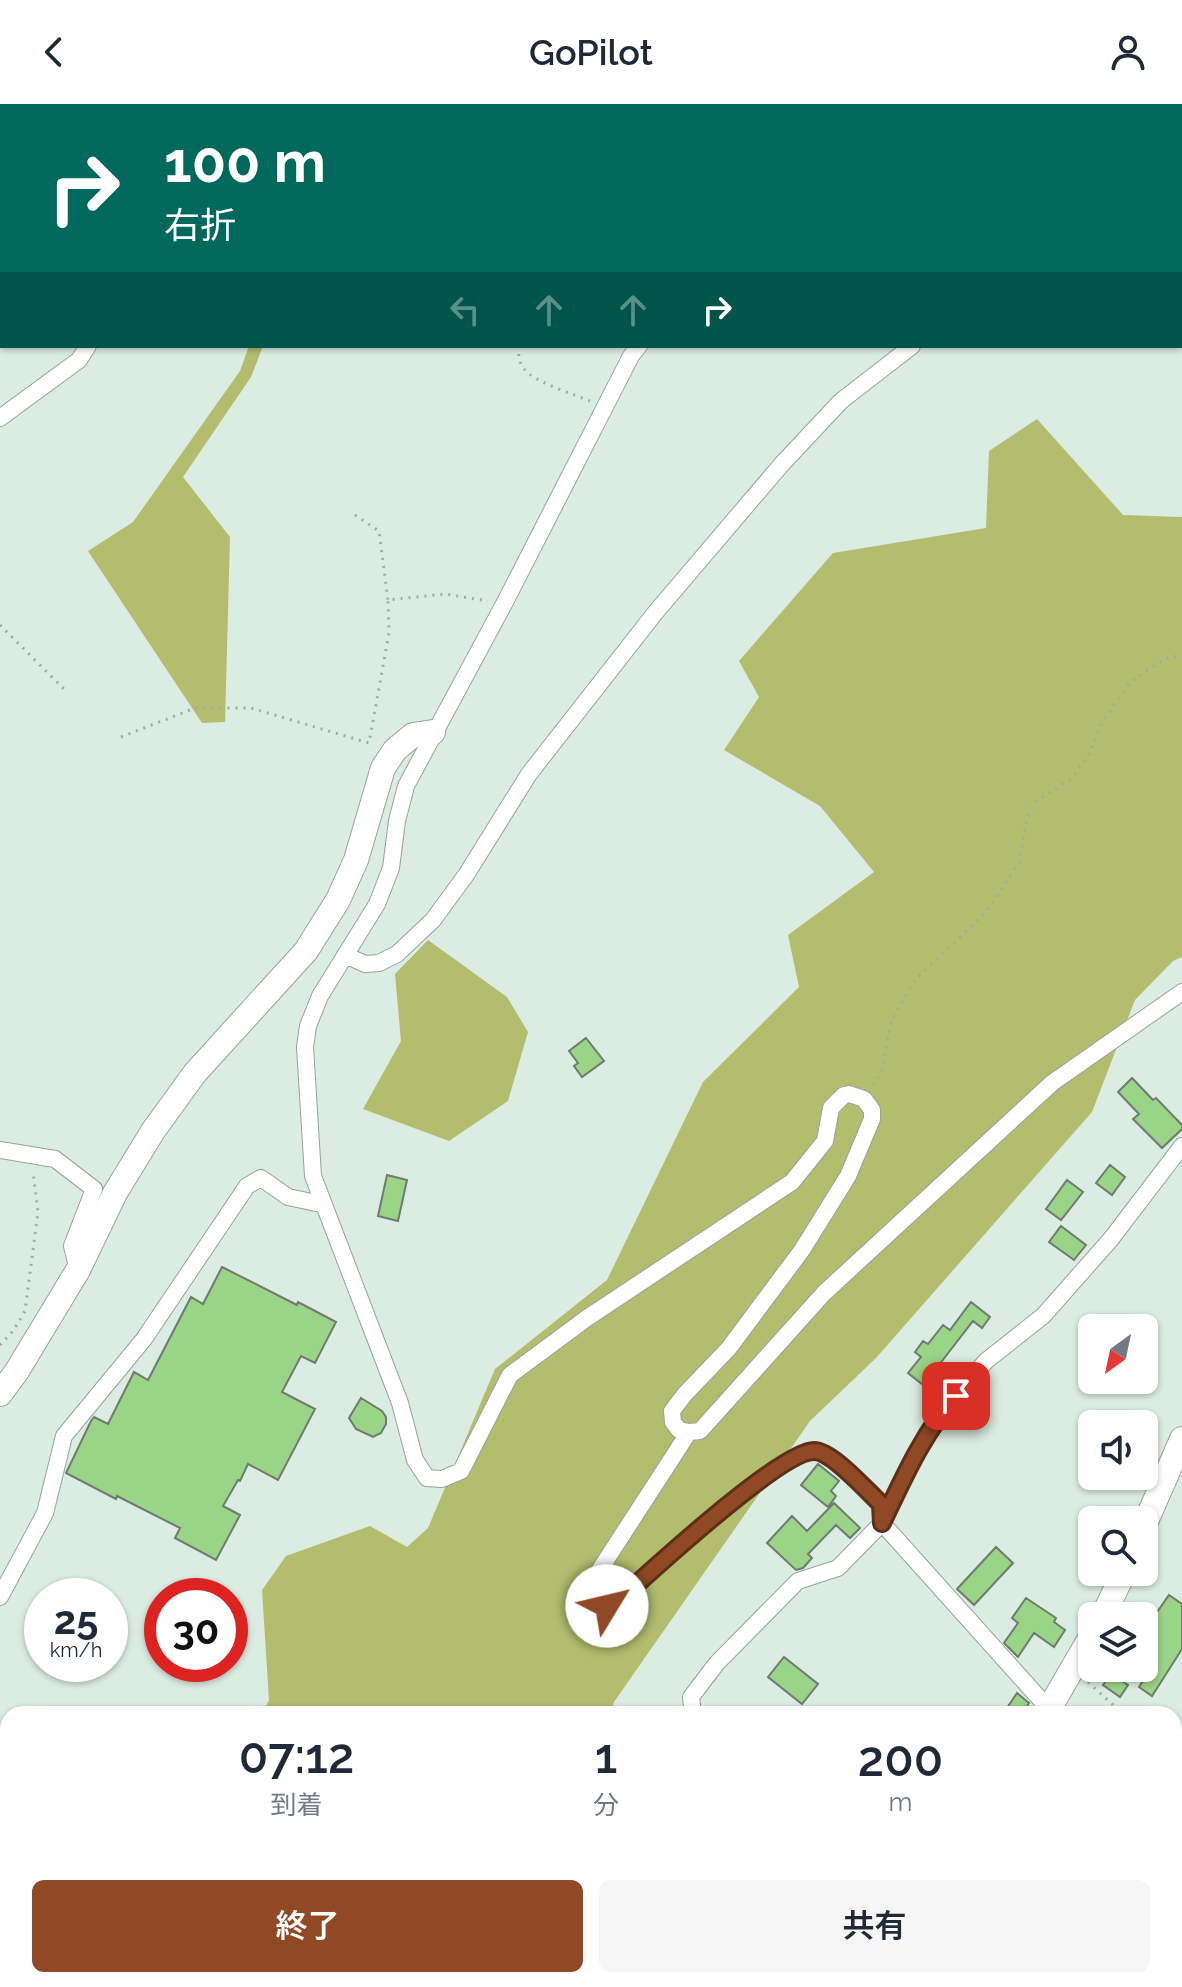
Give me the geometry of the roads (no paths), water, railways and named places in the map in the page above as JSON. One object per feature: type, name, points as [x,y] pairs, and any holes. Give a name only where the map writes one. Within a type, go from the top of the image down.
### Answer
[{"type":"street","points":[[0,418],[79,360],[87,348]]},
{"type":"street","points":[[637,348],[604,406],[504,604],[406,786],[397,821],[391,868],[377,904],[320,996],[308,1026],[305,1047],[313,1176],[321,1204],[400,1403],[415,1460],[427,1478],[442,1479],[461,1471],[510,1375],[587,1318],[792,1182],[825,1141],[831,1108],[844,1095],[864,1099],[872,1110],[872,1119],[848,1176],[802,1250],[729,1348],[672,1411],[673,1422],[679,1430],[700,1431],[824,1293],[1052,1083],[1182,992]]},
{"type":"street","points":[[345,955],[365,964],[379,963],[397,954],[433,920],[466,875],[529,774],[655,613],[781,465],[841,401],[909,348]]},
{"type":"street","points":[[0,1394],[78,1270],[115,1193],[153,1131],[195,1073],[306,951],[338,900],[356,860],[383,768],[395,750],[413,735],[433,732]]},
{"type":"street","points":[[692,1706],[691,1697],[727,1653],[798,1581],[838,1568],[882,1523],[941,1413],[986,1361],[1043,1316],[1111,1239],[1182,1146]]},
{"type":"street","points":[[0,1150],[55,1159],[94,1189],[72,1246],[78,1270]]},
{"type":"street","points":[[0,1597],[45,1513],[64,1436],[144,1339],[247,1186],[261,1178],[288,1197],[321,1204]]},
{"type":"street","points":[[689,1432],[595,1577],[591,1591],[593,1600],[599,1605],[607,1606],[619,1600],[691,1536],[790,1458],[814,1451],[827,1455],[881,1504],[882,1523],[1043,1706]]},
{"type":"street","points":[[1153,1506],[1182,1439]]},
{"type":"street","points":[[1052,1706],[1078,1661]]}]
